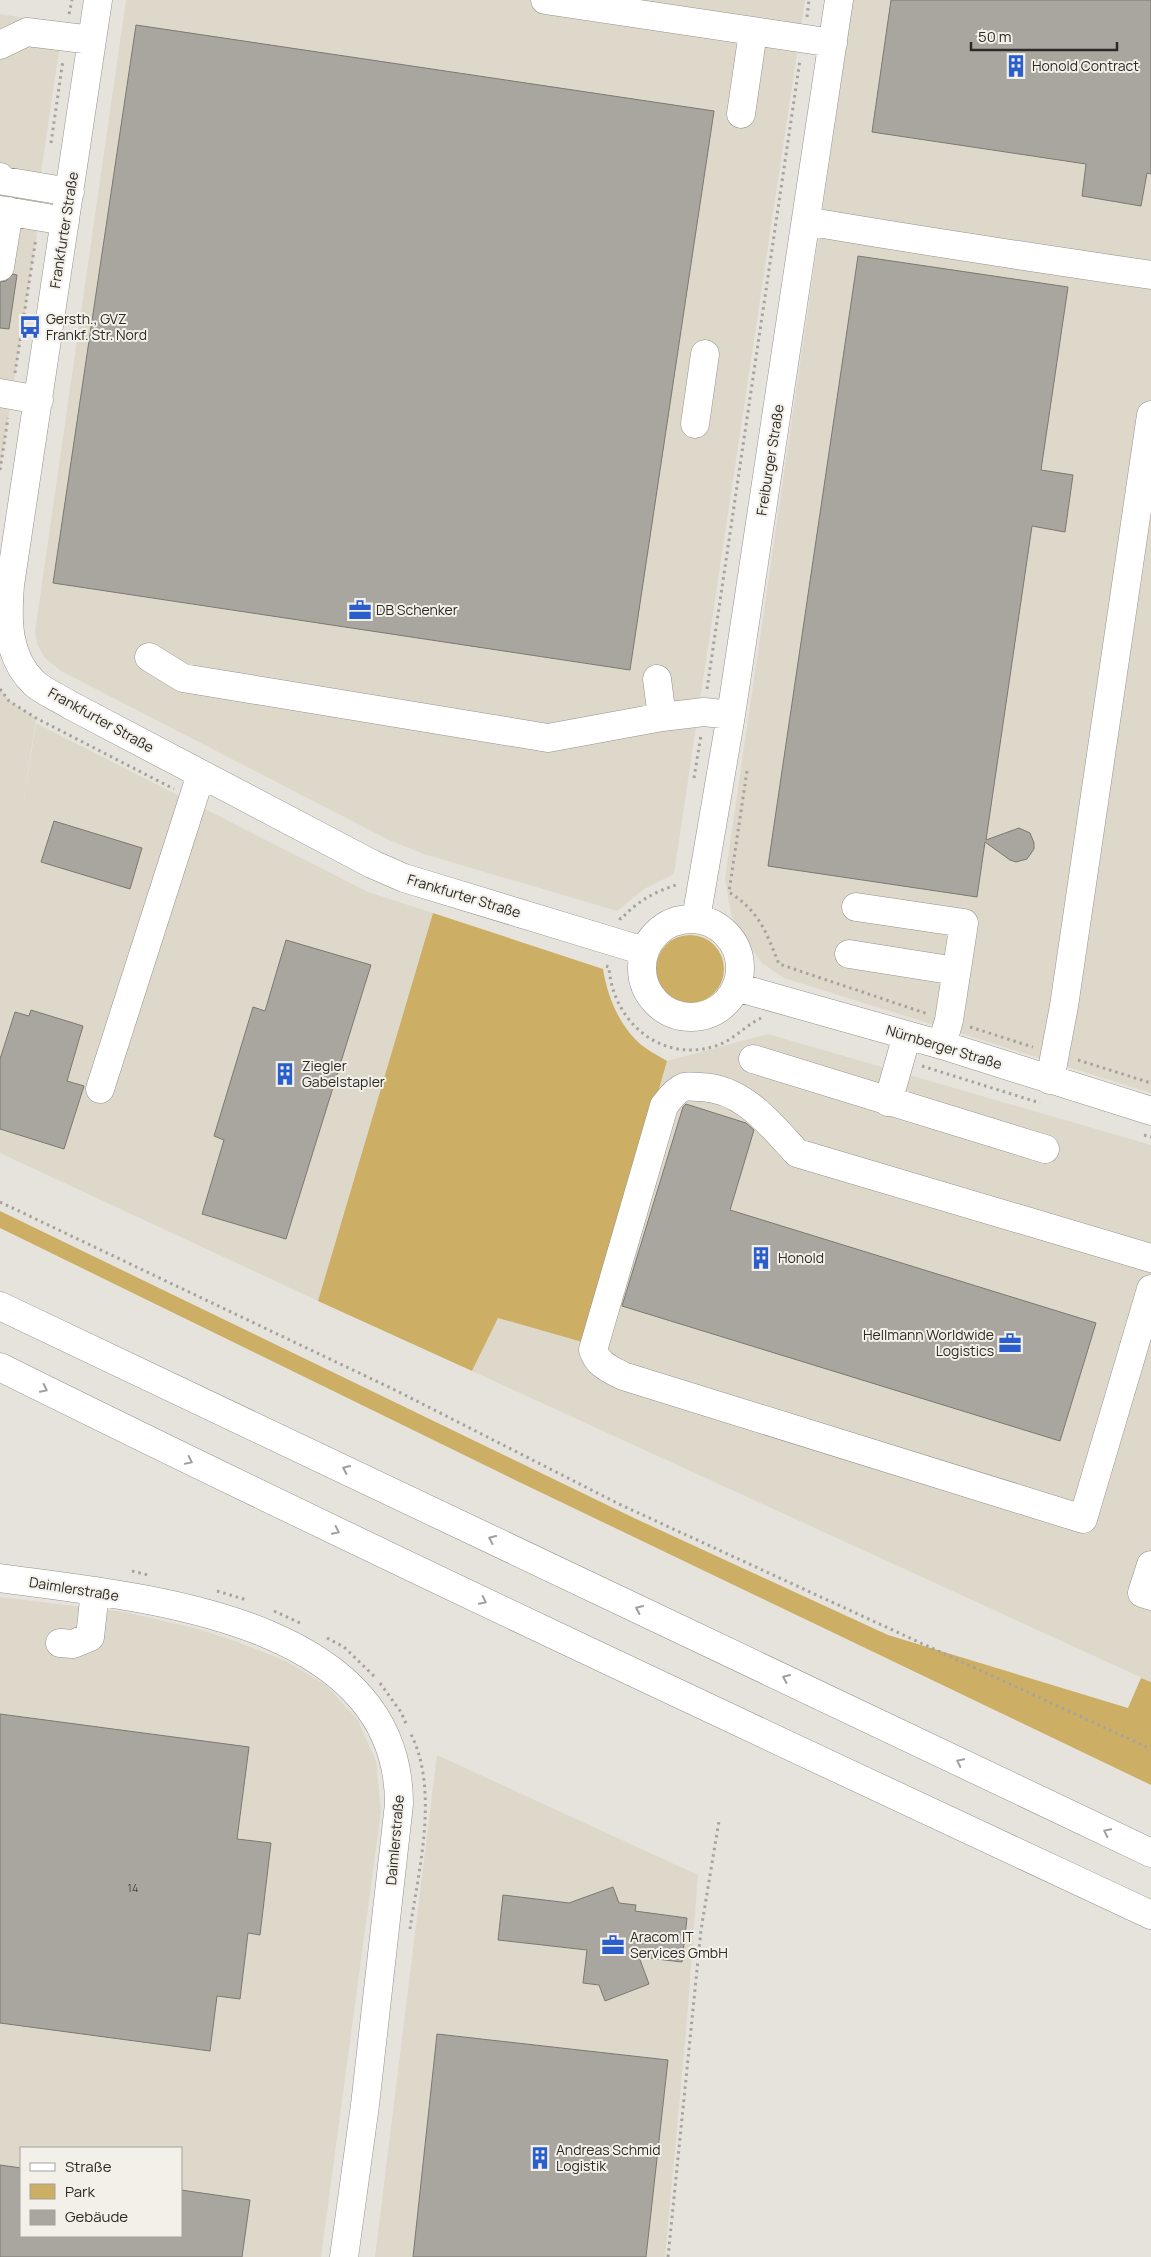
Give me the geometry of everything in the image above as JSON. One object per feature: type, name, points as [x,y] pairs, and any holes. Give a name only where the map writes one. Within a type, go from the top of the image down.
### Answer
[{"type":"main road","name":"Frankfurter Straße","points":[[98,0],[10,585],[8,612],[10,637],[18,663],[35,683],[70,705],[372,864],[404,878],[644,951]]},
{"type":"main road","points":[[544,0],[833,43]]},
{"type":"main road","name":"Freiburger Straße","points":[[696,919],[731,715],[839,0]]},
{"type":"main road","points":[[0,45],[27,32],[92,40]]},
{"type":"main road","points":[[741,114],[753,32]]},
{"type":"main road","points":[[0,177],[4,181],[70,192]]},
{"type":"main road","points":[[0,267],[4,210],[65,221]]},
{"type":"main road","points":[[806,221],[894,234],[945,245],[1151,275]]},
{"type":"main road","points":[[694,424],[705,354]]},
{"type":"main road","points":[[0,393],[39,400]]},
{"type":"main road","points":[[1050,1080],[1061,1025],[1151,415]]},
{"type":"main road","points":[[150,656],[182,678],[548,738],[662,717],[704,712],[731,715]]},
{"type":"main road","points":[[657,679],[662,717]]},
{"type":"main road","points":[[100,1089],[201,774]]},
{"type":"main road","points":[[856,907],[964,923],[945,1033]]},
{"type":"main road","points":[[696,919],[718,927],[730,939],[738,954],[740,970],[736,987],[727,1001],[714,1011],[698,1016],[681,1016],[665,1010],[653,999],[644,984],[641,968],[644,951],[651,938],[661,928],[674,921],[696,919]]},
{"type":"main road","points":[[849,954],[956,971]]},
{"type":"main road","name":"Nürnberger Straße","points":[[736,987],[907,1035],[945,1033],[1050,1080],[1151,1111]]},
{"type":"main road","points":[[888,1102],[907,1035]]},
{"type":"main road","points":[[753,1059],[1045,1150]]},
{"type":"main road","points":[[1151,1258],[798,1153],[760,1114],[736,1096],[706,1087],[684,1087],[672,1096],[664,1106],[593,1350],[596,1359],[623,1376],[1083,1519],[1151,1289]]},
{"type":"main road","points":[[0,1306],[1151,1853]]},
{"type":"main road","points":[[0,1367],[195,1464],[451,1586],[1151,1915]]},
{"type":"main road","points":[[1151,1565],[1142,1594],[1151,1596]]},
{"type":"main road","name":"Daimlerstraße","points":[[0,1578],[95,1591],[207,1614],[258,1630],[296,1648],[342,1678],[360,1696],[385,1737],[394,1760],[399,1782],[396,1848],[365,2105],[344,2257]]},
{"type":"main road","points":[[60,1643],[73,1644],[90,1637],[95,1591]]},
{"type":"path","points":[[694,779],[809,0]]},
{"type":"path","points":[[748,765],[729,892],[744,902],[764,927],[778,964],[945,1033]]},
{"type":"path","points":[[612,916],[621,919],[635,903],[660,890],[679,884],[680,874]]},
{"type":"path","points":[[0,1202],[397,1391],[619,1504],[1151,1749]]},
{"type":"path","points":[[128,1571],[157,1577]]},
{"type":"path","points":[[215,1591],[252,1602]]},
{"type":"path","points":[[271,1609],[304,1624]]},
{"type":"path","points":[[320,1633],[344,1647],[373,1672],[401,1712],[420,1752],[426,1814],[410,1931]]},
{"type":"path","points":[[668,2257],[701,1930],[719,1821]]},
{"type":"shaded area","points":[[126,0],[805,0],[674,874],[644,889],[617,911],[424,854],[389,840],[61,671],[45,658],[37,644],[35,632]]},
{"type":"shaded area","points":[[853,0],[1151,0],[1151,1093],[784,978],[762,963],[746,942],[731,915],[725,878]]},
{"type":"shaded area","points":[[0,14],[63,24],[37,200],[42,201],[0,470]]},
{"type":"shaded area","points":[[0,689],[9,701],[36,718],[19,830],[36,723],[368,892],[433,913],[318,1301],[0,1153]]},
{"type":"shaded area","points":[[768,1034],[1151,1145],[1151,1682],[472,1371],[498,1318],[586,1342],[667,1061]]},
{"type":"shaded area","points":[[0,1597],[125,1612],[198,1629],[238,1642],[286,1661],[326,1685],[358,1720],[376,1761],[381,1811],[321,2257],[0,2257]]},
{"type":"shaded area","points":[[437,1755],[698,1875],[686,2032],[665,2257],[375,2257]]},
{"type":"green space","points":[[433,913],[603,969],[610,997],[623,1024],[638,1042],[667,1061],[586,1343],[498,1318],[472,1371],[318,1301]]},
{"type":"green space","points":[[690,935],[703,938],[714,945],[721,956],[724,969],[721,982],[714,993],[703,1000],[690,1003],[677,1000],[666,993],[659,982],[656,969],[659,956],[666,945],[677,938]]},
{"type":"green space","points":[[0,1211],[634,1518],[888,1635],[1128,1708],[1141,1678],[1151,1682],[1151,1785],[515,1480],[0,1228]]},
{"type":"building","name":"Honold Contract","points":[[891,0],[1151,0],[1151,174],[1147,173],[1141,206],[1082,196],[1086,164],[872,132]]},
{"type":"building","points":[[136,25],[714,111],[630,670],[53,583]]},
{"type":"building","points":[[858,256],[1068,287],[1041,470],[1073,475],[1065,532],[1032,526],[986,840],[1019,828],[1030,833],[1034,849],[1027,859],[1016,862],[1010,860],[985,842],[977,897],[768,866]]},
{"type":"building","points":[[13,274],[17,275],[9,329],[0,328],[0,282],[6,281]]},
{"type":"building","points":[[54,821],[142,848],[130,889],[41,862]]},
{"type":"building","name":"Ziegler Gabelstapler","points":[[286,940],[371,965],[286,1239],[202,1214],[224,1140],[214,1136],[253,1007],[265,1011]]},
{"type":"building","points":[[31,1010],[83,1026],[67,1081],[84,1086],[64,1149],[0,1129],[0,1059],[15,1012],[29,1016]]},
{"type":"building","name":"Honold","points":[[686,1104],[746,1123],[754,1130],[730,1210],[1096,1323],[1060,1441],[622,1306],[683,1107]]},
{"type":"building","points":[[0,1714],[249,1747],[237,1839],[271,1843],[260,1935],[248,1933],[240,1999],[217,1996],[210,2051],[0,2023]]},
{"type":"building","name":"Aracom IT Services GmbH","points":[[613,1887],[619,1903],[636,1905],[635,1911],[687,1918],[682,1962],[639,1957],[649,1984],[605,2001],[599,1985],[583,1983],[587,1950],[498,1940],[503,1895],[569,1903]]},
{"type":"building","name":"Andreas Schmid Logistik","points":[[437,2034],[668,2060],[646,2257],[413,2257]]},
{"type":"building","points":[[0,2165],[20,2168],[20,2237],[182,2237],[182,2190],[250,2200],[242,2257],[0,2257]]},
{"type":"place","name":"Honold Contract","points":[[1016,66]]},
{"type":"place","name":"Gersth., GVZ Frankf. Str. Nord","points":[[30,327]]},
{"type":"place","name":"DB Schenker","points":[[360,610]]},
{"type":"place","name":"Ziegler Gabelstapler","points":[[285,1074]]},
{"type":"place","name":"Honold","points":[[761,1258]]},
{"type":"place","name":"Hellmann Worldwide Logistics","points":[[1010,1343]]},
{"type":"place","name":"Aracom IT Services GmbH","points":[[613,1945]]},
{"type":"place","name":"Andreas Schmid Logistik","points":[[540,2158]]}]
